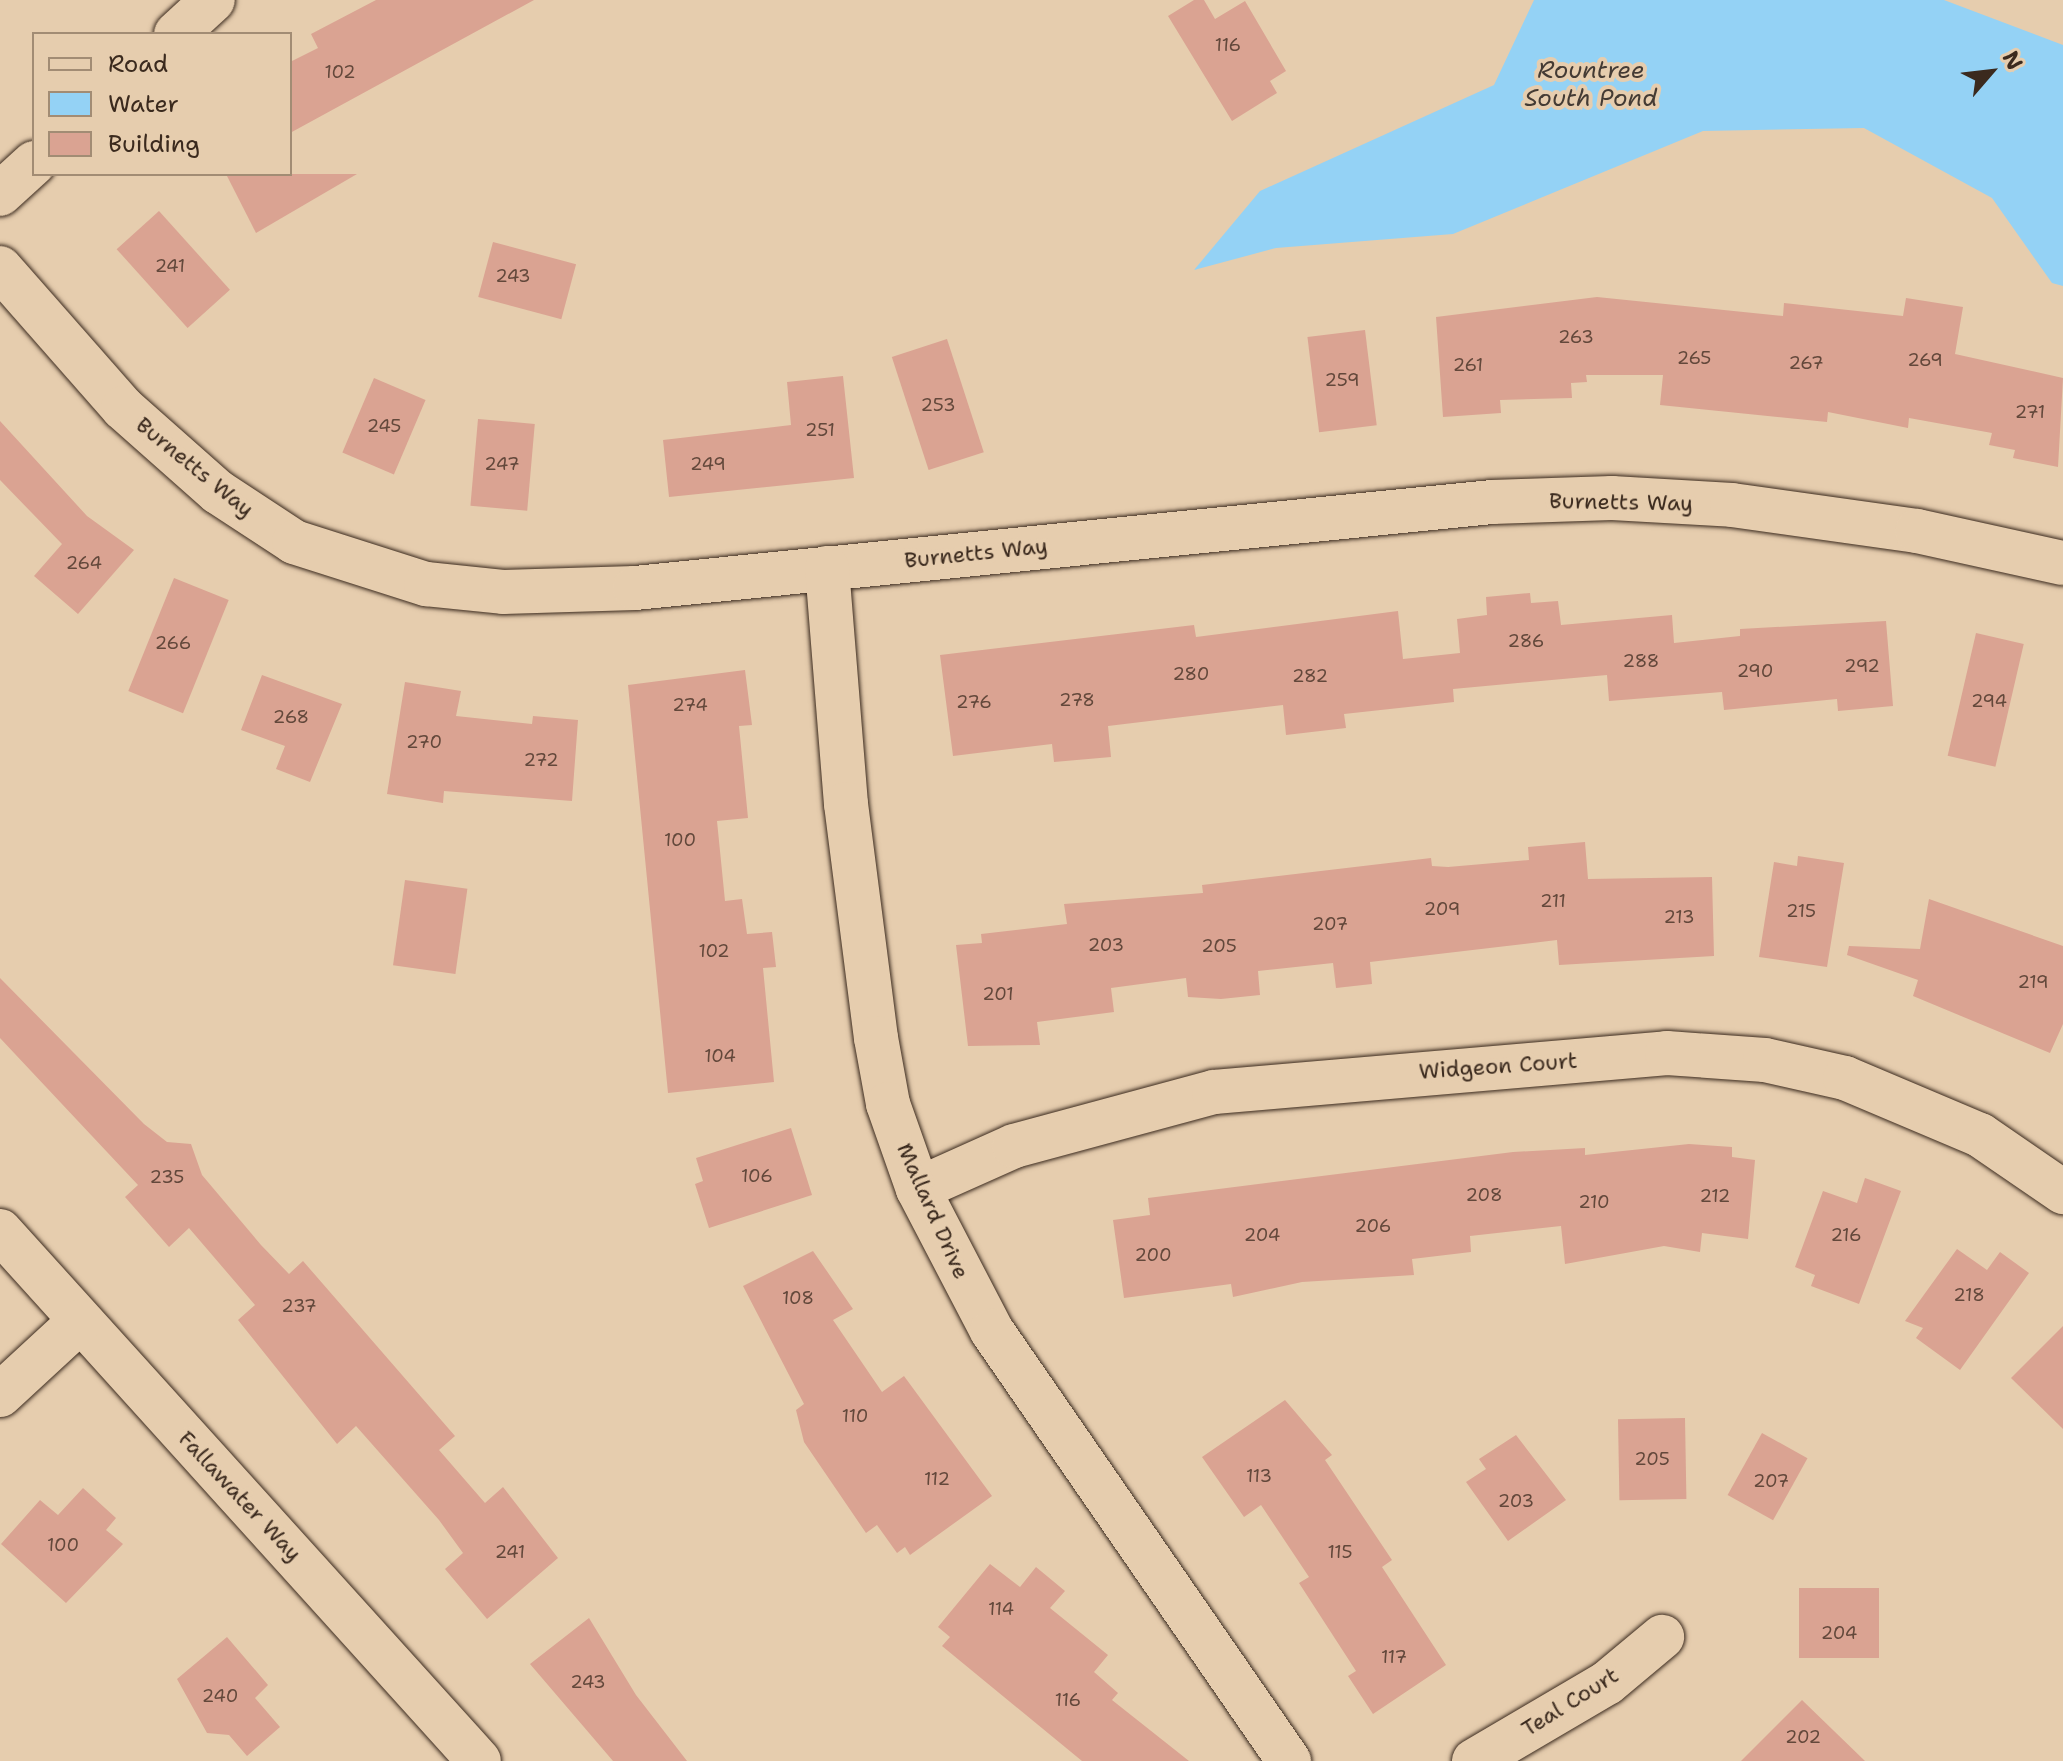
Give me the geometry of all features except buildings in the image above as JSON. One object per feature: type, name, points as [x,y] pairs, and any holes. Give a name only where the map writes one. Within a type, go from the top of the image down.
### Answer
[{"type":"street","points":[[178,32],[213,0]]},
{"type":"street","points":[[0,194],[32,165]]},
{"type":"street","name":"Burnetts Way","points":[[0,268],[123,408],[207,482],[294,542],[351,565],[426,584],[503,592],[635,588],[1492,502],[1612,498],[1840,520],[2063,563]]},
{"type":"street","name":"Mallard Drive","points":[[827,568],[846,804],[876,1038],[888,1104],[918,1189],[992,1331],[1289,1761]]},
{"type":"street","name":"Widgeon Court","points":[[918,1189],[1028,1142],[1214,1092],[1667,1053],[1765,1060],[1845,1078],[1980,1135],[2063,1192]]},
{"type":"street","name":"Fallawater Way","points":[[0,1231],[79,1322],[479,1761]]},
{"type":"street","points":[[0,1395],[79,1322]]},
{"type":"street","name":"Teal Court","points":[[1474,1761],[1607,1683],[1662,1637]]},
{"type":"water","name":"Rountree South Pond","points":[[1534,0],[1944,0],[2063,45],[2063,286],[2052,283],[1992,198],[1864,128],[1703,131],[1453,234],[1276,248],[1194,270],[1260,191],[1494,85]]}]
